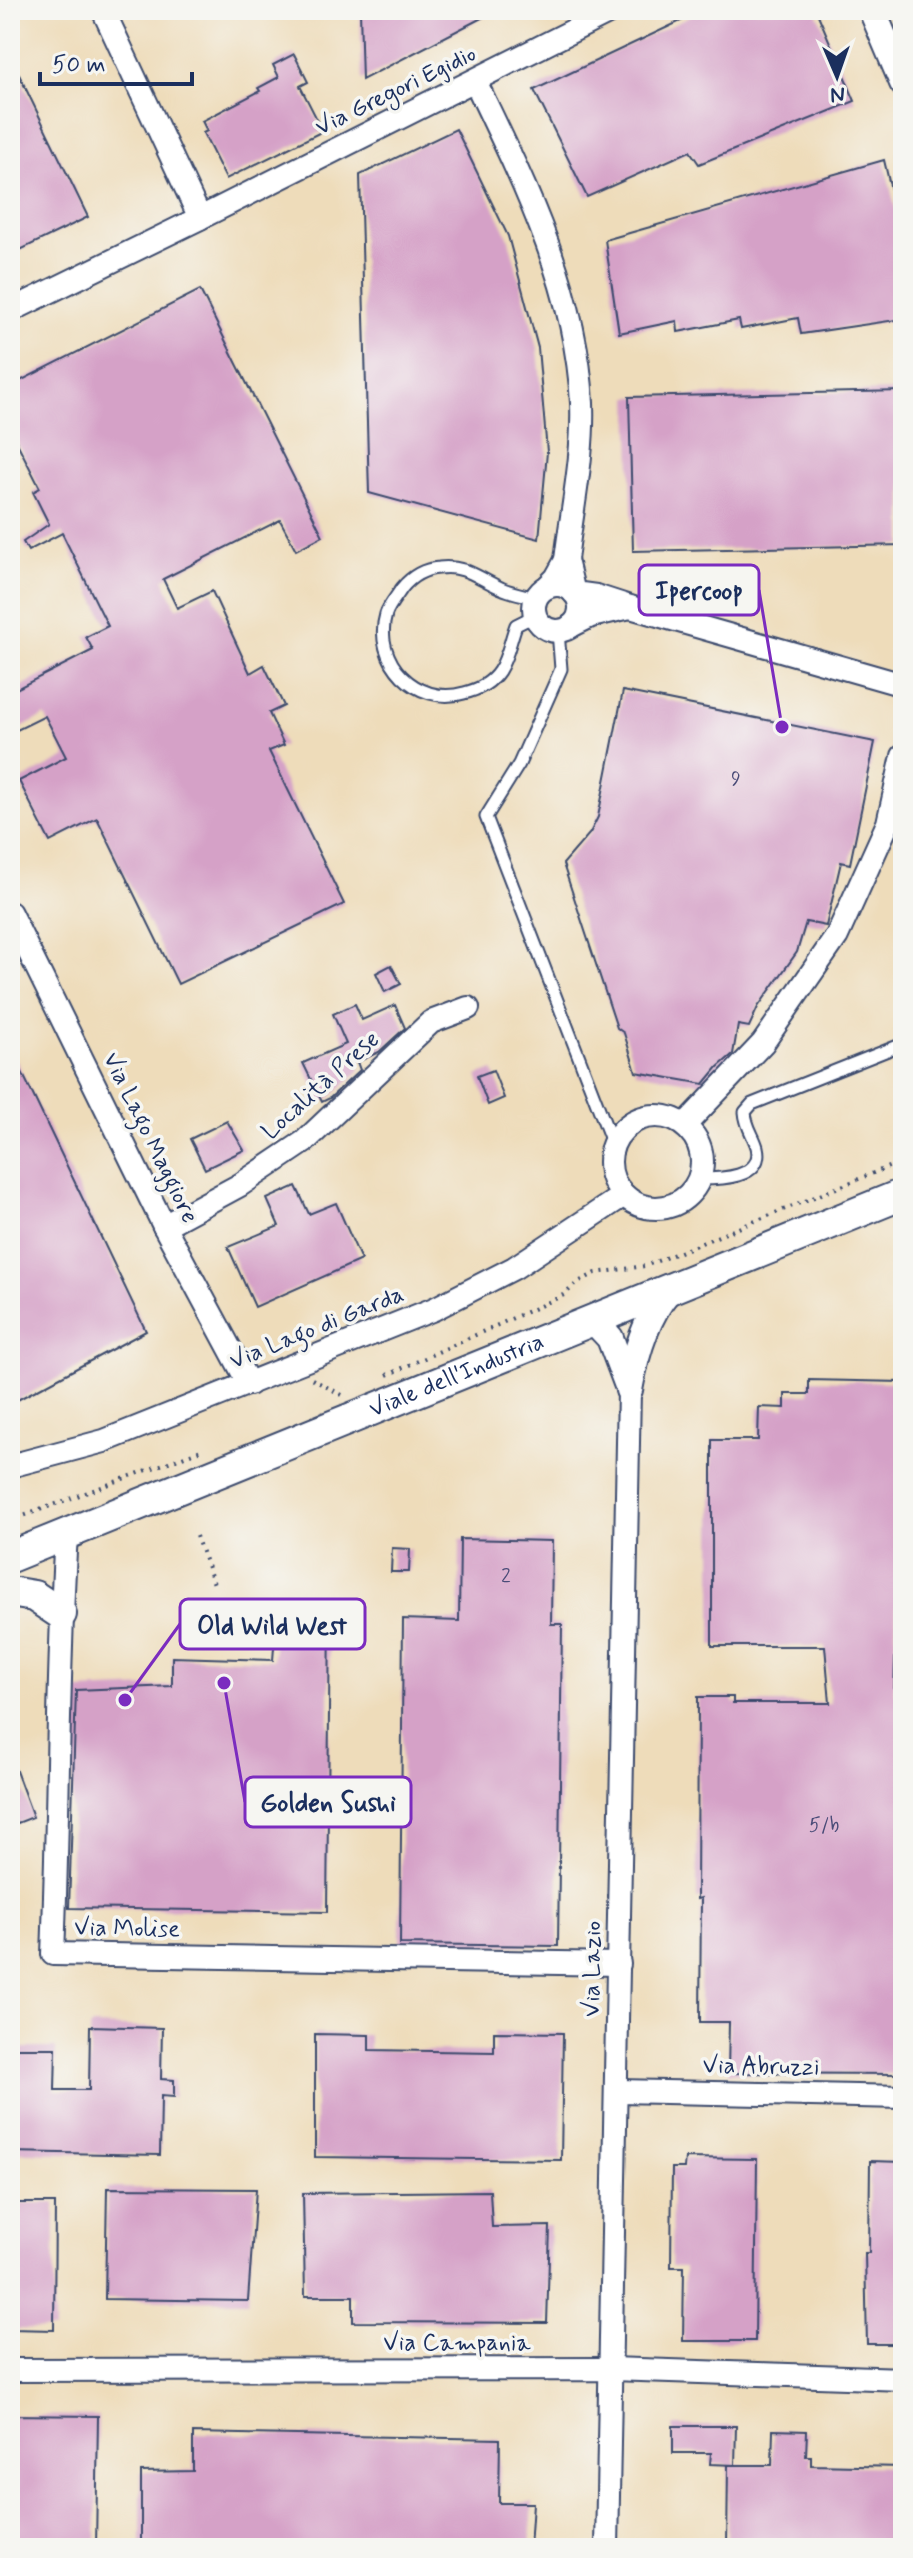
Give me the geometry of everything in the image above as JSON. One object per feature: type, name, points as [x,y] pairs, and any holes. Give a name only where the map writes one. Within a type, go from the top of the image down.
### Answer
[{"type":"main road","name":"Viale dell'Industria","points":[[10,1557],[903,1194]]},
{"type":"main road","points":[[10,1592],[34,1596],[61,1614]]},
{"type":"street","points":[[103,10],[200,218]]},
{"type":"street","name":"Via Gregori Egidio","points":[[10,311],[614,10]]},
{"type":"street","points":[[872,10],[903,83]]},
{"type":"street","points":[[475,81],[532,200],[560,282],[575,342],[582,405],[579,461],[566,560],[580,607],[579,614],[550,612]]},
{"type":"street","points":[[550,612],[556,578],[566,560]]},
{"type":"street","points":[[550,612],[562,586],[574,593],[596,596],[903,685]]},
{"type":"street","points":[[550,612],[591,616],[630,607]]},
{"type":"street","points":[[685,1125],[763,1043],[837,936],[888,823],[903,756]]},
{"type":"street","points":[[888,823],[903,804]]},
{"type":"street","name":"Via Lago Maggiore","points":[[10,913],[164,1226],[249,1384]]},
{"type":"street","name":"Località Prese","points":[[164,1226],[240,1185],[304,1142],[431,1022],[468,1008]]},
{"type":"street","points":[[646,1116],[673,1118],[685,1125],[702,1150],[700,1179],[692,1192],[680,1202],[650,1208],[624,1195],[611,1171],[613,1145],[621,1132],[646,1116]]},
{"type":"street","name":"Via Lago di Garda","points":[[10,1466],[104,1441],[434,1309],[514,1268],[624,1195]]},
{"type":"street","points":[[629,1390],[641,1340],[659,1302],[668,1291]]},
{"type":"street","points":[[593,1320],[610,1338],[629,1390]]},
{"type":"street","name":"Via Lazio","points":[[607,2548],[629,1390]]},
{"type":"street","name":"Via Molise","points":[[66,1535],[61,1614],[53,1954],[619,1964]]},
{"type":"street","name":"Via Abruzzi","points":[[618,2091],[903,2097]]},
{"type":"street","name":"Via Campania","points":[[10,2370],[611,2369],[903,2379]]},
{"type":"lane","points":[[437,568],[473,572],[550,612],[516,625],[497,675],[474,690],[456,695],[421,692],[407,682],[389,654],[384,636],[386,614],[401,590],[423,572],[437,568]]},
{"type":"lane","points":[[550,612],[561,669],[519,764],[486,817],[613,1145]]},
{"type":"lane","points":[[700,1179],[732,1179],[749,1170],[757,1158],[757,1148],[746,1125],[745,1112],[752,1104],[903,1044]]},
{"type":"path","points":[[383,1376],[564,1295],[578,1282],[596,1273],[645,1266],[903,1161]]},
{"type":"path","points":[[292,1367],[342,1395]]},
{"type":"path","points":[[331,1400],[355,1389]]},
{"type":"path","points":[[10,1521],[204,1449]]},
{"type":"path","points":[[196,1536],[214,1584]]},
{"type":"building","points":[[360,10],[497,10],[362,80]]},
{"type":"building","points":[[704,10],[816,10],[855,101],[699,164],[690,151],[587,197],[534,90]]},
{"type":"building","points":[[294,54],[308,82],[300,86],[323,131],[226,179],[203,133],[207,131],[202,121],[260,91],[258,88],[279,77],[273,65]]},
{"type":"building","points":[[10,56],[88,217],[10,255]]},
{"type":"building","points":[[456,129],[508,236],[538,348],[547,452],[539,539],[369,493],[360,175]]},
{"type":"building","points":[[884,160],[903,241],[903,319],[801,334],[798,318],[741,329],[739,320],[678,332],[677,321],[619,333],[605,240]]},
{"type":"building","points":[[200,290],[323,536],[296,550],[280,520],[163,579],[177,608],[212,591],[250,673],[264,665],[284,706],[269,713],[284,745],[269,751],[344,904],[178,984],[97,818],[50,842],[19,781],[66,757],[45,716],[17,730],[10,716],[10,692],[93,650],[86,637],[108,626],[62,533],[28,551],[23,542],[49,524],[33,492],[40,488],[10,429],[10,386]]},
{"type":"building","points":[[903,391],[903,545],[633,551],[629,397]]},
{"type":"building","points":[[623,691],[875,742],[850,864],[841,862],[826,926],[806,922],[797,952],[758,1007],[749,1027],[738,1025],[733,1054],[704,1084],[636,1072],[624,1033],[617,1028],[563,864],[590,833],[598,817]]},
{"type":"building","points":[[391,965],[401,984],[385,992],[376,973]]},
{"type":"building","points":[[355,1004],[362,1020],[395,1005],[405,1028],[379,1052],[357,1062],[360,1070],[322,1102],[303,1063],[346,1044],[333,1014]]},
{"type":"building","points":[[10,1047],[146,1331],[10,1404]]},
{"type":"building","points":[[493,1070],[504,1098],[488,1105],[477,1076]]},
{"type":"building","points":[[227,1121],[244,1150],[205,1169],[190,1139]]},
{"type":"building","points":[[296,1186],[309,1214],[336,1203],[361,1260],[255,1307],[228,1247],[279,1226],[267,1199]]},
{"type":"building","points":[[809,1380],[903,1382],[894,1694],[898,1694],[898,1704],[903,1704],[903,2074],[728,2073],[729,2022],[700,2022],[698,1697],[733,1697],[733,1703],[830,1703],[825,1646],[712,1646],[712,1440],[758,1440],[759,1407],[785,1408],[785,1394],[809,1394]]},
{"type":"building","points":[[460,1539],[552,1541],[551,1624],[562,1624],[558,1946],[400,1944],[403,1619],[459,1621]]},
{"type":"building","points":[[392,1548],[410,1549],[409,1572],[391,1572]]},
{"type":"building","points":[[277,1610],[330,1612],[327,1912],[69,1908],[76,1690],[172,1686],[172,1657],[273,1660]]},
{"type":"building","points":[[10,1761],[33,1817],[10,1826]]},
{"type":"building","points":[[90,2026],[162,2028],[161,2079],[174,2080],[174,2097],[161,2096],[160,2155],[10,2152],[10,2048],[56,2048],[55,2090],[89,2090]]},
{"type":"building","points":[[494,2032],[563,2033],[561,2160],[315,2157],[315,2034],[369,2035],[369,2050],[494,2052]]},
{"type":"building","points":[[685,2158],[757,2159],[755,2341],[683,2341],[684,2267],[671,2267],[672,2168],[684,2168]]},
{"type":"building","points":[[870,2161],[903,2162],[903,2344],[867,2344],[865,2253],[869,2253]]},
{"type":"building","points":[[107,2188],[256,2189],[248,2301],[105,2299]]},
{"type":"building","points":[[490,2191],[492,2227],[550,2226],[547,2323],[353,2322],[353,2296],[305,2296],[303,2193]]},
{"type":"building","points":[[10,2203],[55,2203],[54,2330],[10,2329]]},
{"type":"building","points":[[10,2415],[98,2416],[96,2548],[10,2548]]},
{"type":"building","points":[[673,2426],[736,2426],[735,2465],[710,2464],[711,2453],[673,2453]]},
{"type":"building","points":[[773,2430],[807,2431],[806,2456],[811,2456],[811,2465],[903,2467],[903,2548],[727,2548],[728,2465],[772,2465]]},
{"type":"building","points":[[193,2433],[500,2439],[499,2503],[533,2503],[530,2548],[141,2548],[141,2472],[193,2471]]},
{"type":"place","name":"Ipercoop","points":[[782,727]]},
{"type":"place","name":"Golden Sushi","points":[[224,1683]]},
{"type":"place","name":"Old Wild West","points":[[125,1700]]}]
